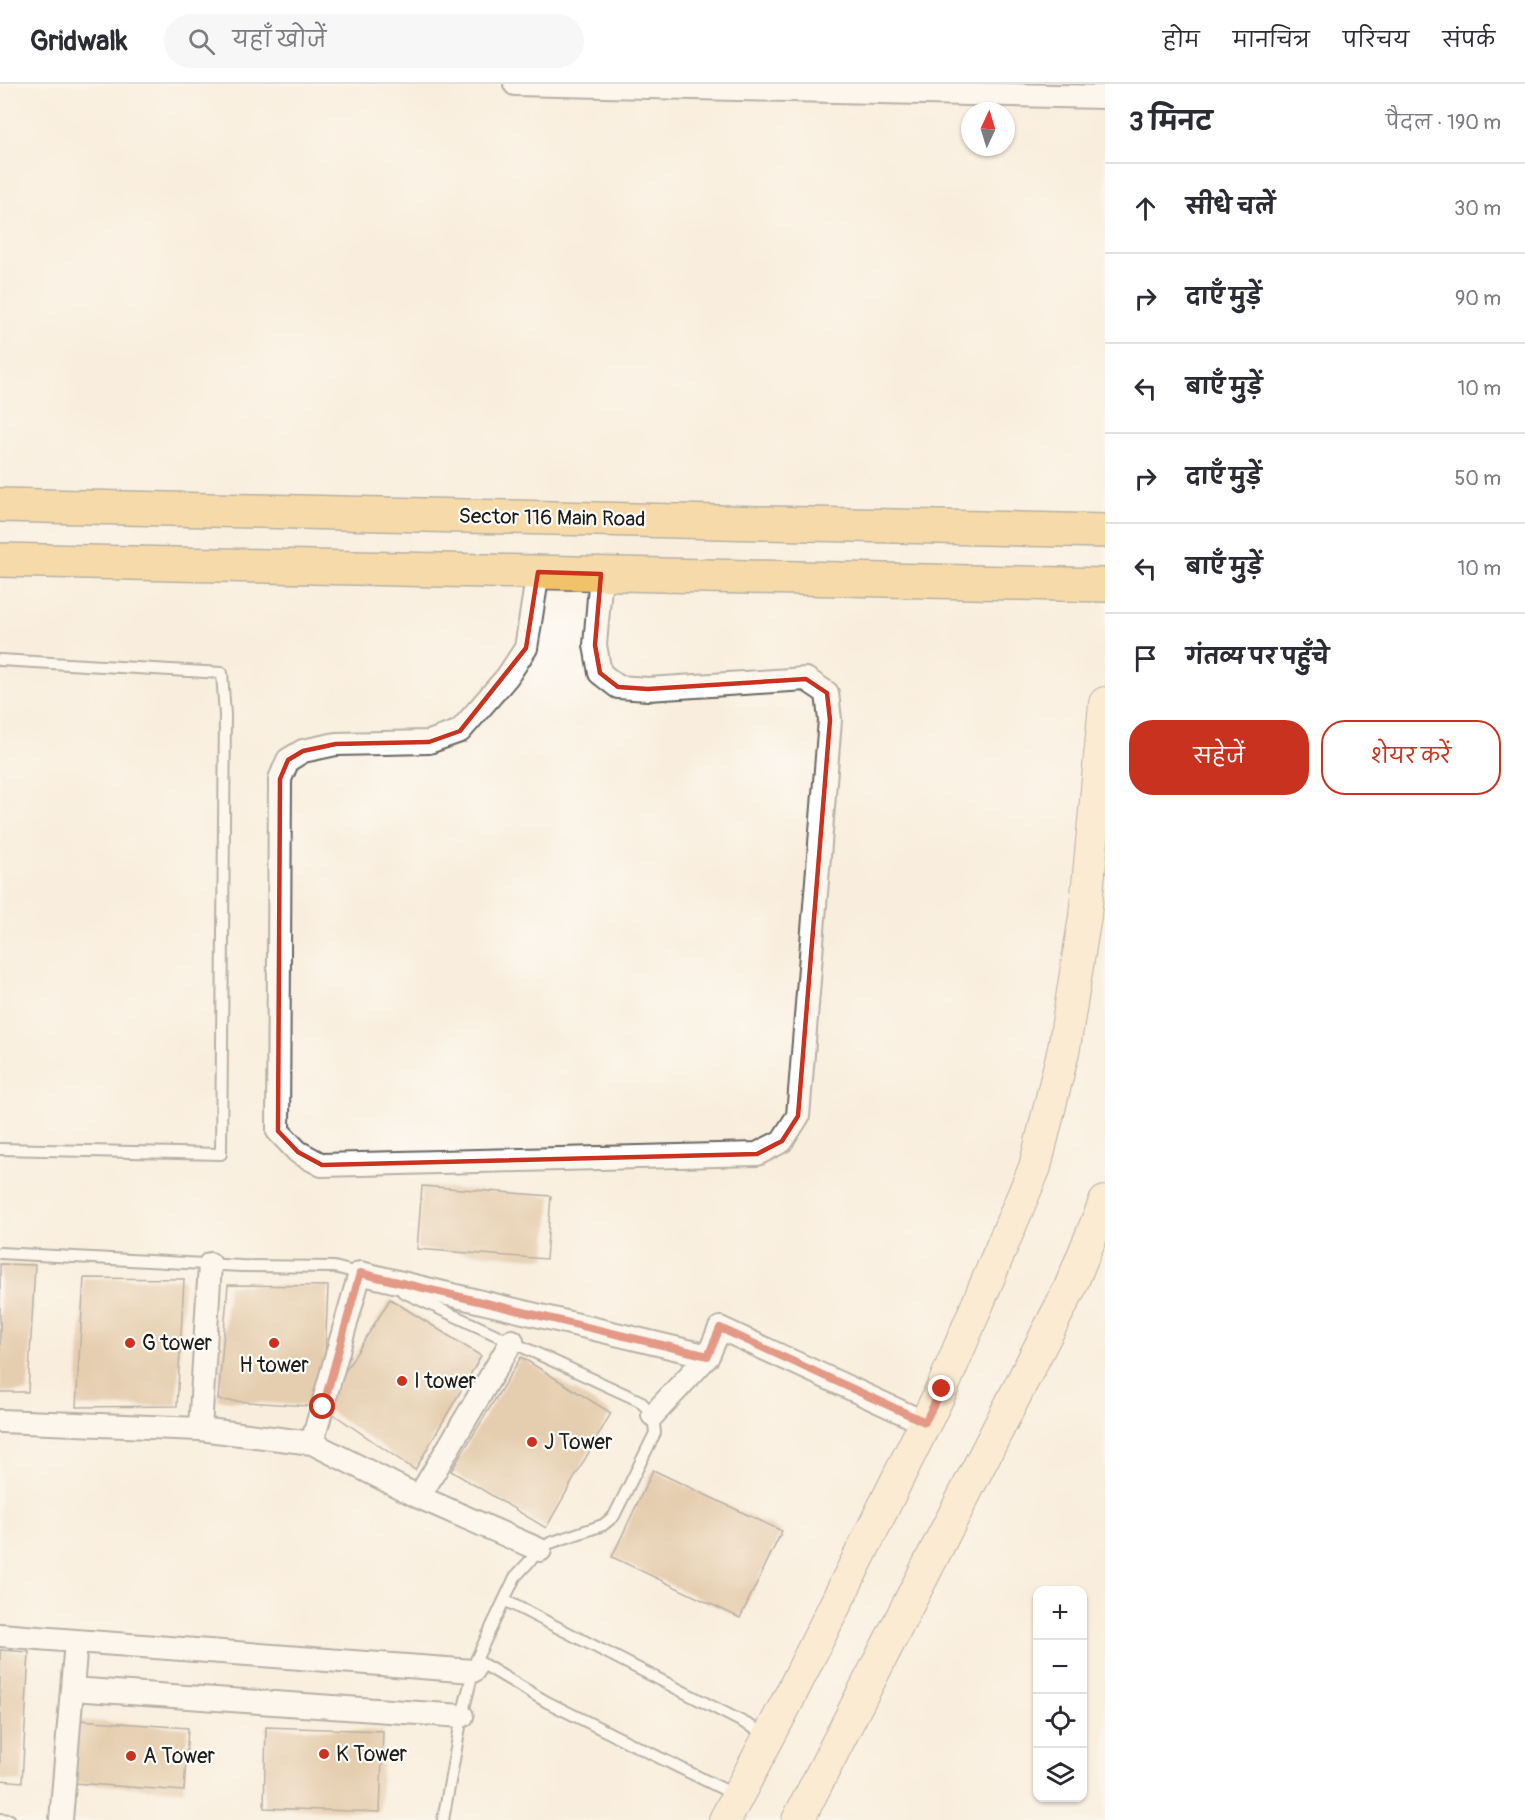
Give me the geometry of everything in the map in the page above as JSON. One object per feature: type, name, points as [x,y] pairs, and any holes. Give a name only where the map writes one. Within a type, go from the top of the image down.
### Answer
[{"type":"main road","name":"Sector 116 Main Road","points":[[0,505],[1105,531]]},
{"type":"main road","points":[[0,560],[1105,585]]},
{"type":"street","points":[[515,84],[1102,92]]},
{"type":"street","points":[[538,572],[526,648],[500,686],[460,731],[429,742],[336,744],[303,752],[288,760],[280,779],[278,1131],[298,1152],[322,1165],[757,1154],[782,1141],[798,1116],[830,720],[827,693],[806,679],[648,689],[618,687],[600,673],[595,645],[601,574]]},
{"type":"street","points":[[731,1808],[770,1736],[942,1389],[1035,1167],[1064,1048],[1085,916],[1105,703]]},
{"type":"street","points":[[798,1820],[1069,1290],[1105,1202]]},
{"type":"street","points":[[200,1429],[210,1264]]},
{"type":"street","points":[[312,1443],[360,1273],[708,1356]]},
{"type":"street","points":[[653,1415],[708,1356],[720,1328],[925,1422]]},
{"type":"street","points":[[419,1497],[512,1341]]},
{"type":"street","points":[[0,1420],[200,1429],[312,1443],[419,1497],[540,1550]]},
{"type":"street","points":[[0,1635],[474,1666]]},
{"type":"street","points":[[62,1820],[76,1641]]},
{"type":"street","points":[[72,1689],[462,1716]]},
{"type":"lane","points":[[0,660],[222,674],[225,715],[221,1154],[0,1149]]},
{"type":"lane","points":[[0,1253],[210,1264],[334,1267],[360,1273],[640,1401],[653,1415],[655,1433],[614,1516],[603,1525],[550,1543],[540,1550],[515,1577],[474,1666],[442,1820]]},
{"type":"lane","points":[[504,1600],[770,1736]]},
{"type":"lane","points":[[474,1666],[548,1702],[731,1808]]},
{"type":"lane","points":[[0,1819],[10,1820]]},
{"type":"highlighted area","points":[[538,572],[601,574],[595,645],[600,673],[618,687],[648,689],[806,679],[827,693],[830,720],[798,1116],[782,1141],[757,1154],[322,1165],[298,1152],[278,1131],[280,779],[288,760],[303,751],[336,744],[429,742],[460,731],[526,648]]},
{"type":"building","points":[[422,1186],[551,1196],[546,1259],[417,1249]]},
{"type":"building","points":[[0,1264],[35,1265],[28,1392],[0,1392]]},
{"type":"building","name":"G tower","points":[[84,1278],[184,1279],[177,1406],[76,1407]]},
{"type":"building","name":"H tower","points":[[228,1285],[328,1286],[323,1407],[218,1400]]},
{"type":"building","name":"I tower","points":[[390,1299],[481,1356],[415,1470],[323,1407]]},
{"type":"building","name":"J Tower","points":[[521,1357],[611,1413],[546,1528],[451,1471]]},
{"type":"building","points":[[653,1470],[782,1531],[740,1618],[612,1557]]},
{"type":"building","points":[[0,1650],[29,1652],[22,1782],[0,1780]]},
{"type":"building","name":"A Tower","points":[[79,1720],[188,1728],[184,1791],[74,1783]]},
{"type":"building","name":"K Tower","points":[[266,1727],[383,1731],[380,1812],[264,1808]]},
{"type":"place","name":"G tower","points":[[130,1343]]},
{"type":"place","name":"H tower","points":[[274,1343]]},
{"type":"place","name":"I tower","points":[[402,1381]]},
{"type":"place","name":"J Tower","points":[[532,1442]]},
{"type":"place","name":"K Tower","points":[[324,1754]]},
{"type":"place","name":"A Tower","points":[[131,1756]]},
{"type":"route","points":[[323,1407],[360,1273],[708,1356],[720,1328],[925,1422],[942,1389]]}]
